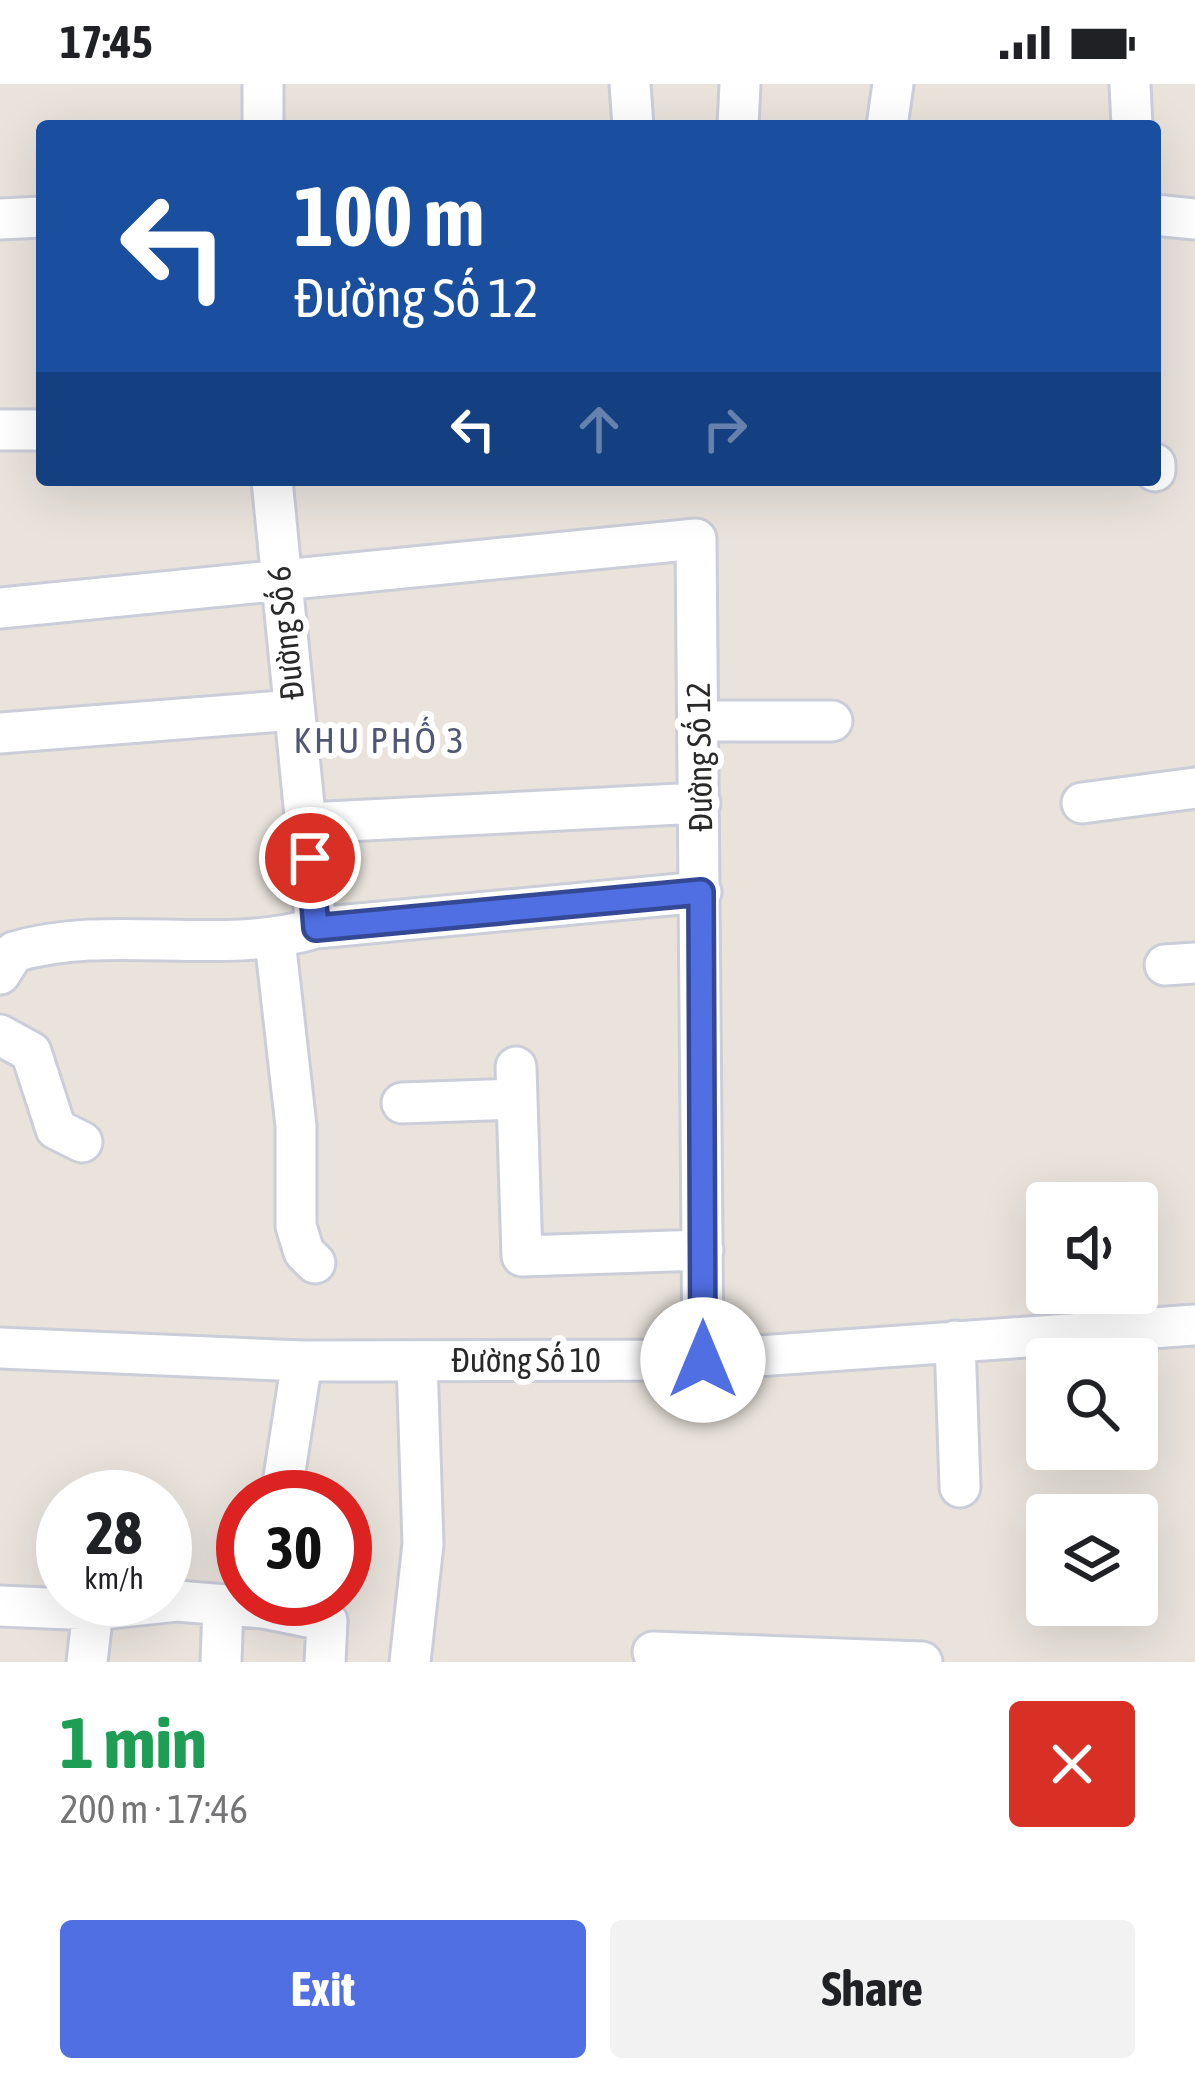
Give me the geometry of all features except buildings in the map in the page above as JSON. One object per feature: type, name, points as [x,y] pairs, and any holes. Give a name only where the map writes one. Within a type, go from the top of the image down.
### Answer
[{"type":"street","points":[[263,84],[263,120]]},
{"type":"street","points":[[630,84],[633,120]]},
{"type":"street","points":[[738,120],[740,84]]},
{"type":"street","points":[[888,120],[893,84]]},
{"type":"street","points":[[1130,84],[1132,120]]},
{"type":"street","points":[[1161,215],[1195,218]]},
{"type":"street","points":[[0,219],[36,217]]},
{"type":"street","points":[[0,430],[36,430]]},
{"type":"street","name":"Đường Số 6","points":[[272,486],[316,928]]},
{"type":"street","name":"Đường Số 12","points":[[278,578],[695,539],[703,1360]]},
{"type":"street","points":[[0,608],[278,578]]},
{"type":"street","points":[[0,733],[294,710]]},
{"type":"street","points":[[699,722],[832,722]]},
{"type":"street","points":[[1082,803],[1195,788]]},
{"type":"street","points":[[307,823],[700,802]]},
{"type":"street","points":[[0,974],[14,952],[60,939],[275,940],[316,928],[701,892]]},
{"type":"street","points":[[275,940],[296,1126],[296,1226],[304,1252],[315,1263]]},
{"type":"street","points":[[0,1035],[31,1052],[56,1129],[82,1142]]},
{"type":"street","points":[[402,1103],[517,1083],[521,1256],[703,1250]]},
{"type":"street","name":"Đường Số 10","points":[[0,1348],[302,1361],[703,1360],[1195,1325]]},
{"type":"street","points":[[955,1341],[960,1487]]},
{"type":"street","points":[[285,1470],[302,1361]]},
{"type":"street","points":[[410,1662],[423,1544],[417,1361]]},
{"type":"street","points":[[0,1606],[36,1608]]},
{"type":"street","points":[[87,1662],[91,1626]]},
{"type":"street","points":[[221,1662],[222,1626]]},
{"type":"street","points":[[325,1662],[327,1626]]},
{"type":"street","points":[[653,1643],[922,1662]]},
{"type":"district","name":"KHU PHỐ 3","points":[[380,740]]},
{"type":"route","points":[[310,858],[316,928],[701,892],[703,1360]]}]
